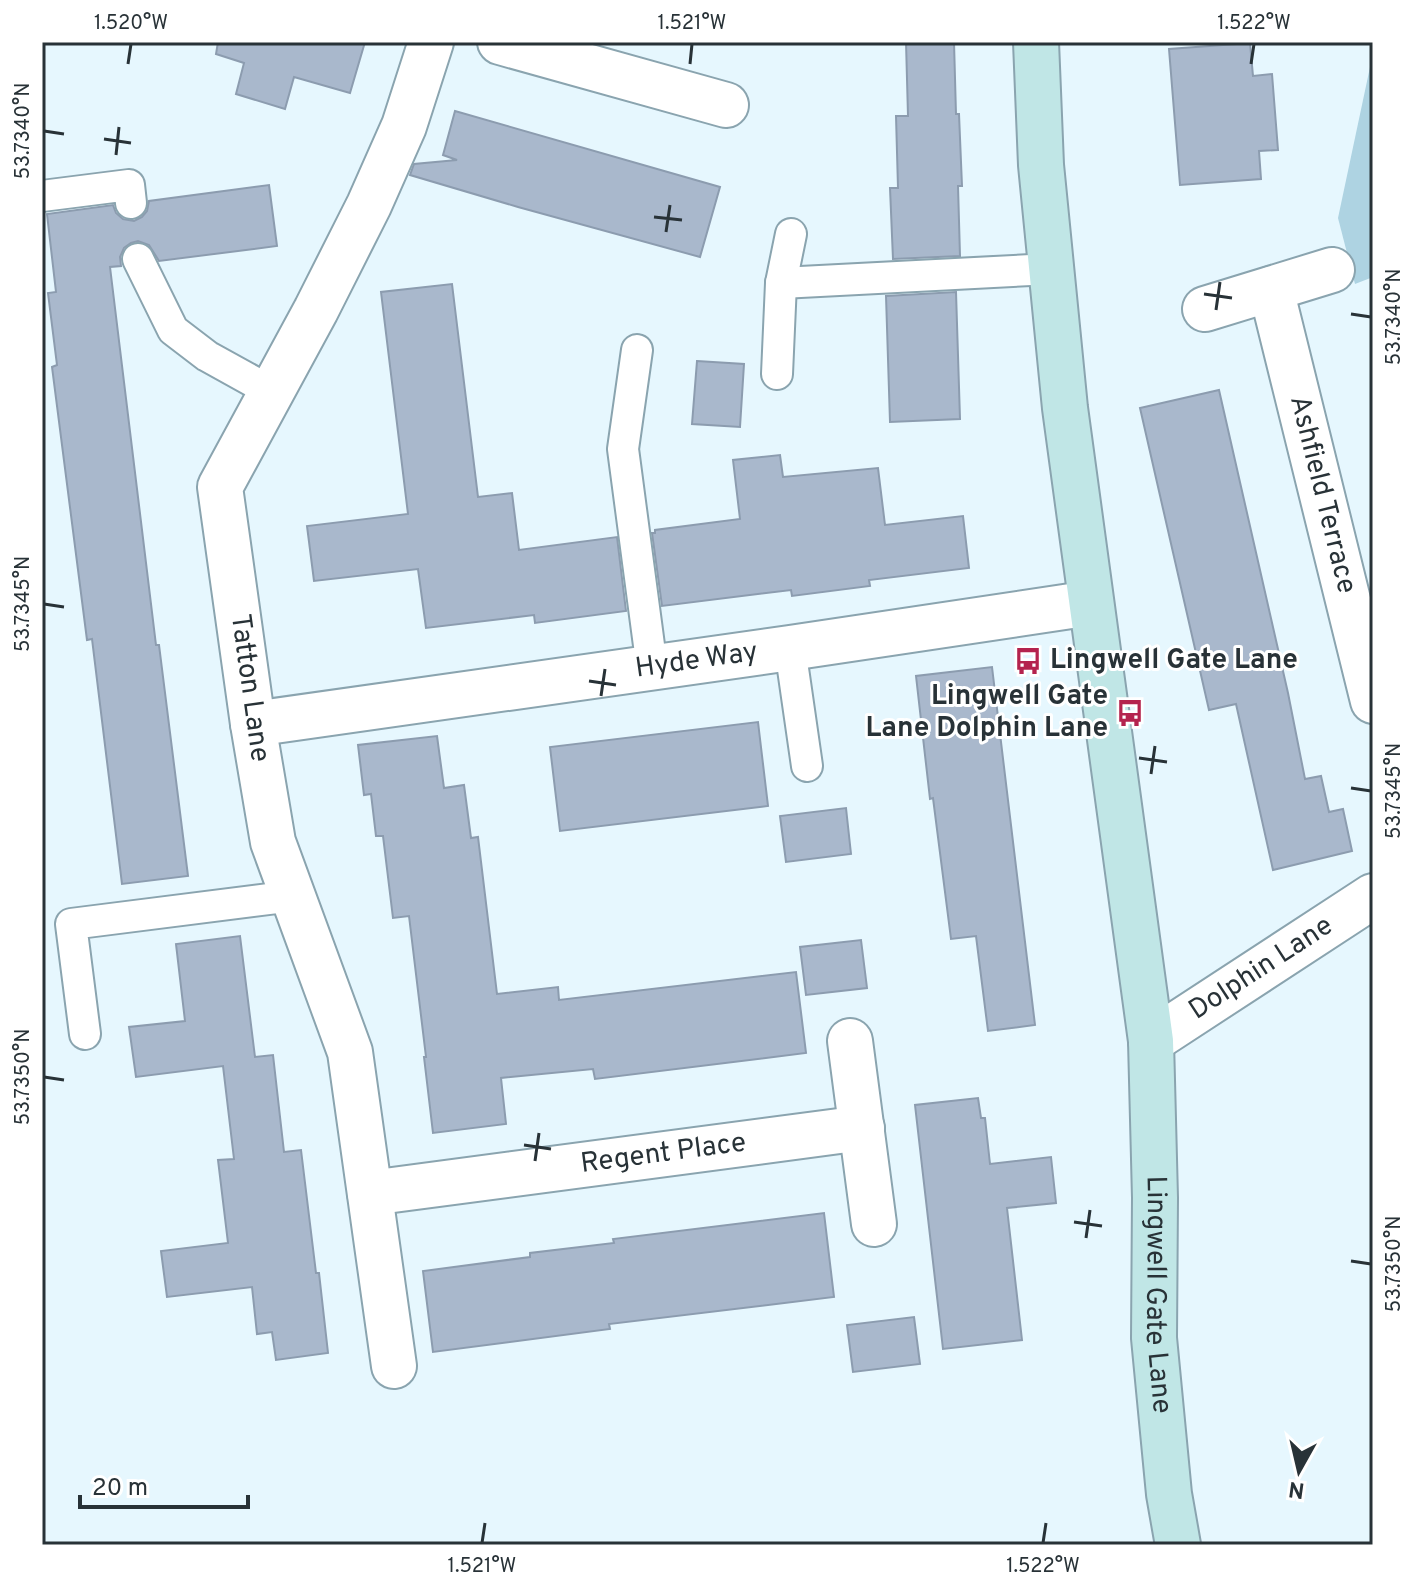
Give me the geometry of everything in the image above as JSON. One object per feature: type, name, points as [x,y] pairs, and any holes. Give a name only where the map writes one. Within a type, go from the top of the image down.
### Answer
[{"type":"main road","name":"Lingwell Gate Lane","points":[[1036,42],[1041,165],[1065,408],[1151,1041],[1155,1198],[1154,1338],[1169,1494],[1178,1545]]},
{"type":"street","name":"Tatton Lane","points":[[394,1366],[350,1052],[273,842],[220,487],[369,205],[404,126],[431,42]]},
{"type":"street","points":[[500,42],[576,52],[726,105]]},
{"type":"street","points":[[1205,309],[1332,270]]},
{"type":"street","name":"Ashfield Terrace","points":[[1271,289],[1373,701]]},
{"type":"street","name":"Hyde Way","points":[[253,724],[1091,603]]},
{"type":"street","name":"Dolphin Lane","points":[[1151,1041],[1373,896]]},
{"type":"street","points":[[850,1041],[874,1224]]},
{"type":"street","name":"Regent Place","points":[[370,1193],[862,1128]]},
{"type":"lane","points":[[42,196],[129,185],[131,203]]},
{"type":"lane","points":[[777,374],[781,283],[791,234]]},
{"type":"lane","points":[[138,259],[173,330],[207,356],[272,392]]},
{"type":"lane","points":[[781,283],[1051,269]]},
{"type":"lane","points":[[637,350],[623,449],[652,668]]},
{"type":"lane","points":[[790,648],[807,766]]},
{"type":"lane","points":[[85,1034],[71,924],[293,896]]},
{"type":"shaded area","points":[[1373,53],[1373,277],[1355,284],[1338,218]]},
{"type":"building","points":[[218,42],[365,42],[350,93],[294,77],[285,109],[236,94],[244,63],[216,54]]},
{"type":"building","points":[[906,42],[954,42],[962,186],[958,186],[960,256],[893,259],[890,188],[898,188],[896,116],[908,116]]},
{"type":"building","points":[[1250,43],[1253,76],[1272,74],[1278,150],[1259,151],[1261,179],[1180,185],[1169,49]]},
{"type":"building","points":[[455,111],[720,187],[700,257],[410,175],[414,164],[457,160],[443,155]]},
{"type":"building","points":[[269,185],[277,246],[159,261],[149,245],[138,241],[124,248],[120,257],[121,266],[110,267],[188,876],[122,884],[92,639],[87,640],[52,367],[57,365],[48,293],[56,292],[47,214],[113,205],[123,219],[134,221],[147,211],[149,201]]},
{"type":"building","points":[[452,284],[478,497],[512,493],[519,550],[617,537],[626,611],[535,623],[534,615],[426,628],[418,569],[314,581],[307,526],[408,514],[381,292]]},
{"type":"building","points":[[956,292],[960,419],[890,422],[886,296]]},
{"type":"building","points":[[697,361],[744,364],[740,427],[692,424]]},
{"type":"building","points":[[1219,390],[1305,779],[1321,776],[1329,812],[1343,809],[1352,851],[1273,870],[1236,704],[1209,710],[1140,408]]},
{"type":"building","points":[[780,455],[783,477],[878,468],[885,525],[963,516],[969,568],[869,580],[870,586],[792,596],[791,590],[662,606],[652,533],[655,530],[740,519],[733,460]]},
{"type":"building","points":[[992,667],[1035,1025],[988,1031],[976,936],[951,939],[916,676]]},
{"type":"building","points":[[758,722],[768,806],[560,831],[550,747]]},
{"type":"building","points":[[437,736],[444,788],[464,785],[471,838],[478,837],[497,994],[558,987],[559,1000],[796,972],[806,1053],[595,1079],[593,1069],[501,1078],[506,1124],[433,1133],[409,916],[393,918],[383,836],[376,836],[371,794],[364,795],[358,745]]},
{"type":"building","points":[[846,808],[851,854],[786,862],[780,816]]},
{"type":"building","points":[[240,936],[255,1057],[273,1055],[284,1152],[301,1150],[328,1353],[276,1360],[272,1332],[257,1334],[252,1287],[167,1297],[161,1251],[228,1243],[218,1160],[234,1159],[223,1066],[136,1077],[129,1027],[185,1021],[176,944]]},
{"type":"building","points":[[861,940],[867,988],[806,995],[800,947]]},
{"type":"building","points":[[978,1098],[981,1118],[985,1118],[990,1164],[1051,1157],[1056,1203],[1007,1208],[1022,1340],[943,1349],[915,1105]]},
{"type":"building","points":[[824,1213],[834,1297],[609,1324],[610,1329],[433,1352],[423,1271],[614,1243],[613,1239]]},
{"type":"building","points":[[914,1317],[920,1364],[853,1372],[847,1325]]},
{"type":"place","name":"Lingwell Gate Lane","points":[[1028,661]]},
{"type":"place","name":"Lingwell Gate Lane Dolphin Lane","points":[[1130,713]]}]
